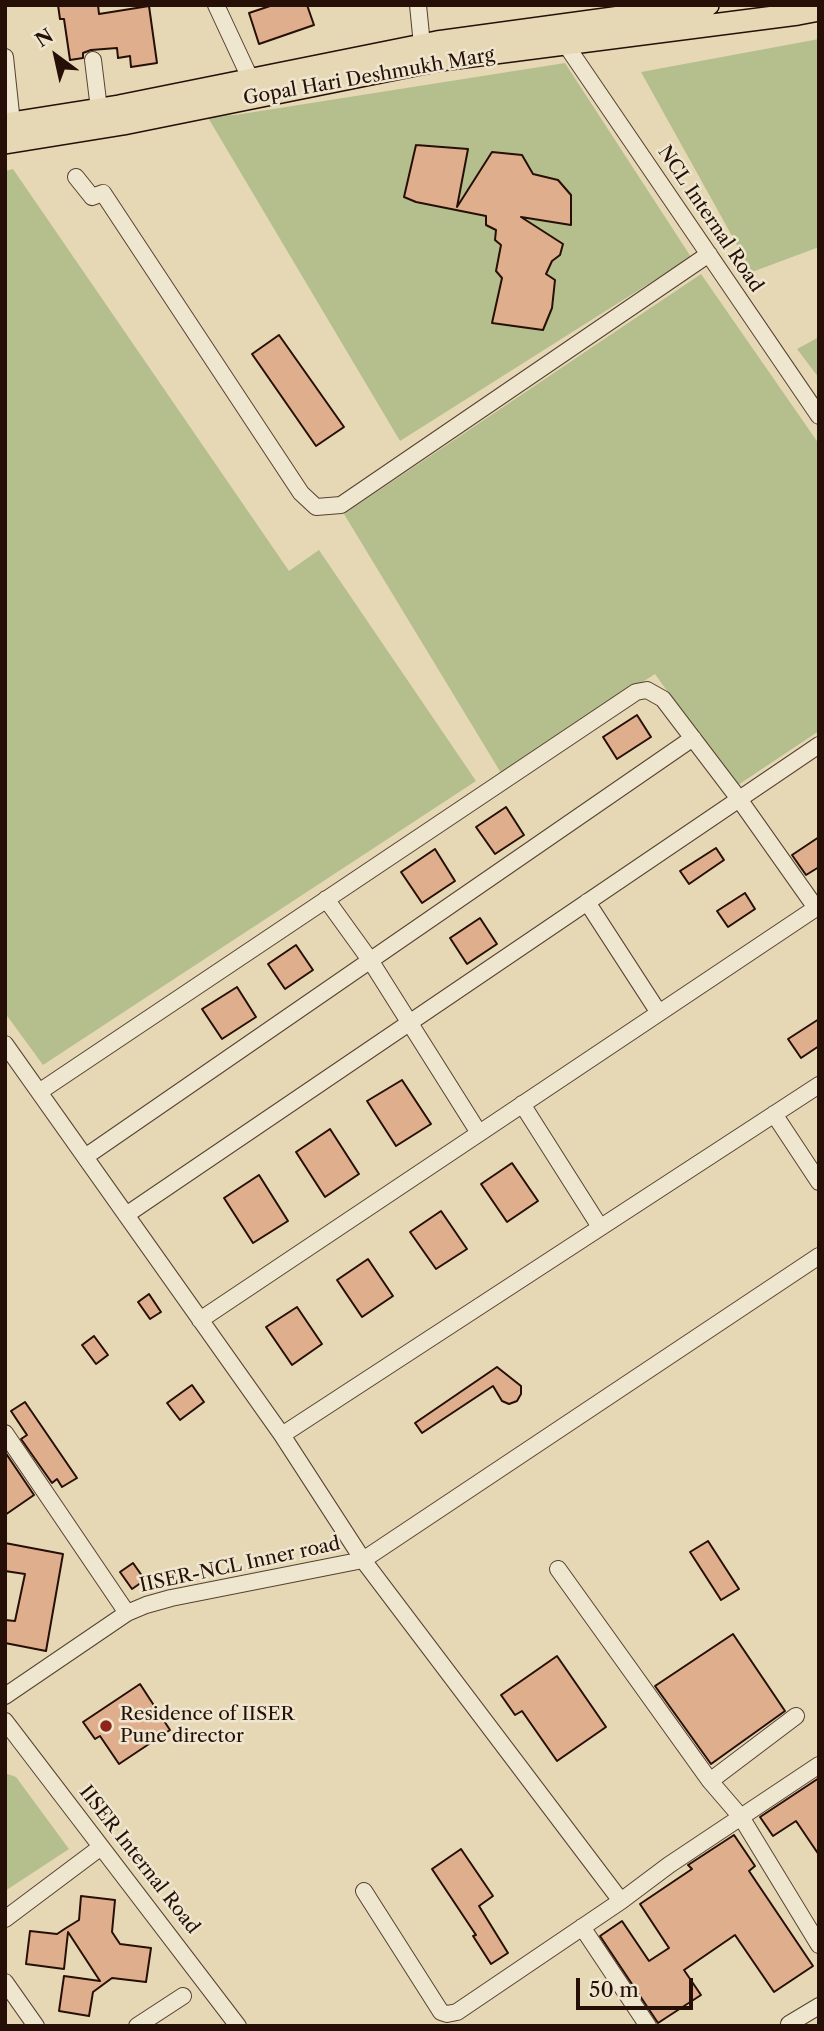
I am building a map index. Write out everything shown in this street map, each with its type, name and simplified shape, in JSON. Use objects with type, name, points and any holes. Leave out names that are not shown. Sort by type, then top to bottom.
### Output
[{"type":"main road","name":"Gopal Hari Deshmukh Marg","points":[[8,130],[99,109],[422,45],[708,5]]},
{"type":"main road","name":"Gopal Hari Deshmukh Marg","points":[[8,130],[123,124],[427,62],[819,10]]},
{"type":"street","points":[[216,5],[250,78]]},
{"type":"street","points":[[418,5],[422,45]]},
{"type":"street","name":"NCL Internal Road","points":[[566,45],[819,416]]},
{"type":"street","points":[[5,57],[8,130]]},
{"type":"street","points":[[93,60],[99,109]]},
{"type":"street","points":[[76,177],[92,197],[103,193],[301,493],[316,507],[341,505],[709,254]]},
{"type":"street","points":[[39,1092],[636,692],[648,690],[663,699],[817,907],[200,1320]]},
{"type":"street","points":[[85,1157],[693,738]]},
{"type":"street","points":[[126,1215],[819,745]]},
{"type":"street","points":[[326,899],[370,960],[480,1133]]},
{"type":"street","points":[[587,902],[659,1013]]},
{"type":"street","points":[[7,1050],[282,1435],[363,1560],[621,1901]]},
{"type":"street","points":[[282,1435],[819,1086]]},
{"type":"street","points":[[522,1104],[600,1227]]},
{"type":"street","points":[[774,1114],[819,1182]]},
{"type":"street","points":[[363,1560],[819,1256]]},
{"type":"street","points":[[5,1433],[127,1613],[5,1696]]},
{"type":"street","name":"IISER-NCL Inner road","points":[[127,1613],[171,1598],[363,1560]]},
{"type":"street","points":[[558,1569],[710,1781],[741,1817],[819,1945]]},
{"type":"street","points":[[710,1781],[796,1716]]},
{"type":"street","name":"IISER Internal Road","points":[[5,1721],[238,2026]]},
{"type":"street","points":[[364,1891],[441,2012],[457,2012],[819,1765]]},
{"type":"street","points":[[5,1919],[101,1847]]},
{"type":"street","points":[[582,1927],[648,2026]]},
{"type":"street","points":[[5,1982],[36,2026]]},
{"type":"street","points":[[137,2026],[183,1996]]},
{"type":"street","points":[[788,2025],[819,2006]]},
{"type":"green space","points":[[819,39],[819,247],[752,272],[641,72]]},
{"type":"green space","points":[[565,63],[691,257],[400,441],[207,116],[235,115]]},
{"type":"green space","points":[[13,169],[289,571],[319,550],[476,781],[43,1065],[5,1013],[5,171]]},
{"type":"green space","points":[[701,274],[819,444],[819,731],[735,787],[655,674],[501,773],[344,514]]},
{"type":"green space","points":[[819,337],[819,378],[797,349]]},
{"type":"green space","points":[[5,1773],[16,1777],[69,1849],[5,1891]]},
{"type":"building","points":[[58,5],[98,5],[99,14],[149,6],[157,63],[131,67],[130,56],[118,58],[117,48],[91,50],[83,53],[83,58],[70,60],[64,19],[60,19]]},
{"type":"building","points":[[273,5],[307,5],[314,25],[259,44],[249,13]]},
{"type":"building","points":[[416,145],[468,149],[457,207],[492,152],[522,155],[533,174],[558,180],[571,195],[571,225],[521,217],[563,244],[560,255],[552,261],[546,274],[555,280],[552,308],[543,330],[492,323],[502,278],[496,271],[501,245],[495,240],[496,230],[486,225],[486,216],[416,202],[404,197]]},
{"type":"building","points":[[279,335],[344,427],[316,446],[252,354]]},
{"type":"building","points":[[637,715],[651,737],[617,759],[603,737]]},
{"type":"building","points":[[506,807],[524,835],[495,854],[476,827]]},
{"type":"building","points":[[819,837],[819,867],[806,875],[792,855]]},
{"type":"building","points":[[716,848],[724,860],[689,884],[680,871]]},
{"type":"building","points":[[435,849],[455,881],[422,903],[401,872]]},
{"type":"building","points":[[745,893],[755,909],[728,927],[717,911]]},
{"type":"building","points":[[480,918],[497,944],[467,964],[450,938]]},
{"type":"building","points":[[296,945],[313,970],[285,989],[268,964]]},
{"type":"building","points":[[237,987],[256,1017],[222,1039],[202,1009]]},
{"type":"building","points":[[819,1019],[819,1046],[801,1058],[788,1039]]},
{"type":"building","points":[[402,1080],[431,1124],[396,1146],[367,1101]]},
{"type":"building","points":[[330,1129],[359,1174],[325,1197],[296,1152]]},
{"type":"building","points":[[512,1163],[538,1201],[507,1222],[481,1184]]},
{"type":"building","points":[[259,1175],[288,1221],[253,1243],[224,1198]]},
{"type":"building","points":[[441,1211],[467,1249],[436,1269],[410,1232]]},
{"type":"building","points":[[368,1259],[393,1296],[362,1317],[337,1280]]},
{"type":"building","points":[[149,1294],[161,1312],[150,1319],[138,1302]]},
{"type":"building","points":[[297,1307],[322,1344],[292,1365],[266,1327]]},
{"type":"building","points":[[94,1336],[108,1355],[96,1364],[82,1345]]},
{"type":"building","points":[[497,1367],[521,1386],[517,1401],[509,1404],[502,1401],[493,1386],[422,1433],[415,1423]]},
{"type":"building","points":[[192,1385],[204,1402],[180,1420],[167,1403]]},
{"type":"building","points":[[25,1402],[77,1478],[62,1487],[57,1479],[52,1483],[21,1439],[27,1435],[11,1411]]},
{"type":"building","points":[[5,1452],[34,1495],[5,1515]]},
{"type":"building","points":[[708,1541],[739,1589],[721,1600],[690,1552]]},
{"type":"building","points":[[5,1543],[63,1554],[46,1651],[5,1643],[5,1620],[15,1621],[25,1574],[5,1571]]},
{"type":"building","points":[[133,1563],[145,1580],[132,1589],[120,1572]]},
{"type":"building","points":[[733,1634],[785,1711],[711,1764],[655,1686]]},
{"type":"building","points":[[557,1656],[606,1727],[557,1761],[522,1711],[515,1715],[501,1695]]},
{"type":"building","name":"Residence of IISER Pune director","points":[[140,1684],[170,1730],[119,1764],[100,1736],[95,1739],[83,1722]]},
{"type":"building","points":[[819,1778],[819,1855],[796,1821],[773,1836],[760,1817]]},
{"type":"building","points":[[734,1835],[755,1866],[749,1871],[813,1966],[774,1992],[735,1935],[684,1970],[701,1995],[658,2023],[600,1936],[622,1921],[649,1961],[669,1948],[640,1904],[692,1869],[688,1865]]},
{"type":"building","points":[[461,1849],[493,1896],[479,1906],[508,1953],[491,1964],[473,1936],[476,1935],[432,1869]]},
{"type":"building","points":[[81,1896],[115,1900],[112,1932],[120,1944],[151,1948],[146,1982],[112,1978],[93,1992],[89,2016],[59,2011],[64,1976],[100,1981],[68,1932],[64,1969],[26,1964],[30,1931],[57,1934],[79,1920]]},
{"type":"place","name":"Residence of IISER Pune director","points":[[106,1726]]}]
